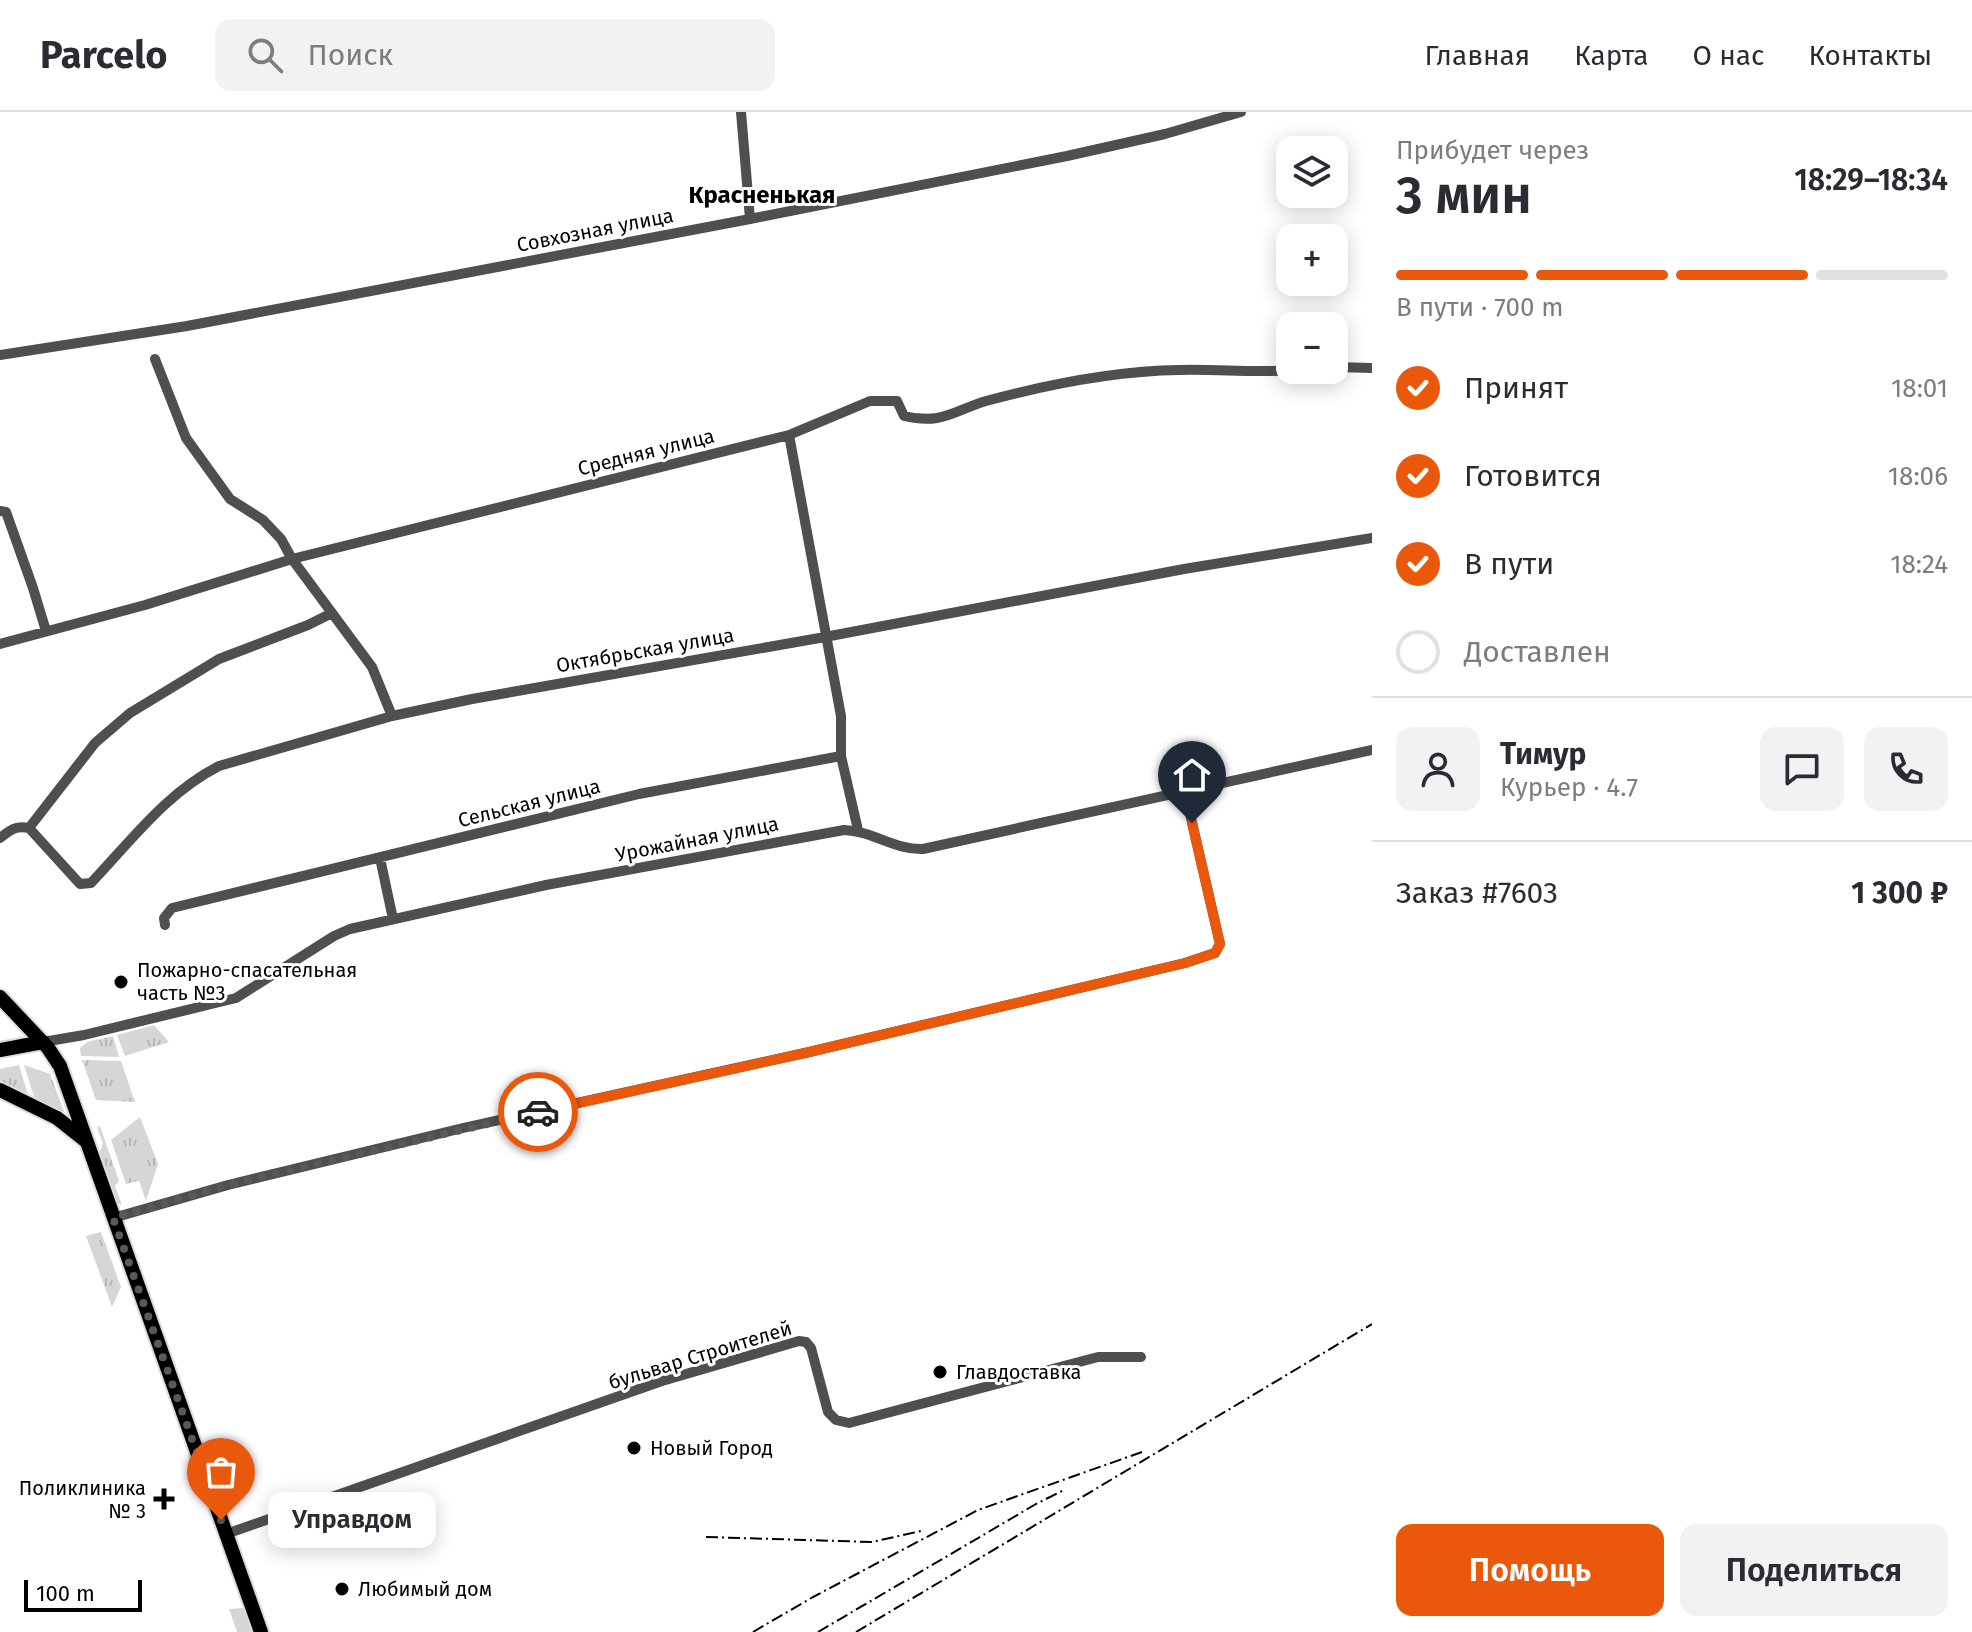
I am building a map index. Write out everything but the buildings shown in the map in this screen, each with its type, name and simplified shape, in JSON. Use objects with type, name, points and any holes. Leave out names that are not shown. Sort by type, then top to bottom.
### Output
[{"type":"main road","points":[[0,997],[43,1042],[60,1066],[261,1632]]},
{"type":"main road","points":[[0,1050],[43,1042]]},
{"type":"main road","points":[[0,1090],[57,1118],[86,1141]]},
{"type":"street","points":[[741,112],[750,219]]},
{"type":"street","name":"Совхозная улица","points":[[0,355],[187,326],[750,219],[1081,153],[1165,134],[1241,112]]},
{"type":"street","points":[[155,359],[186,438],[230,499],[263,520],[281,539],[292,559],[372,667],[392,716]]},
{"type":"street","points":[[1348,367],[1372,368]]},
{"type":"street","name":"Средняя улица","points":[[0,644],[145,605],[292,559],[789,435],[870,401],[897,401],[904,416],[922,420],[955,415],[983,402],[1087,377],[1178,370],[1276,371]]},
{"type":"street","points":[[789,435],[841,716],[841,756],[858,830]]},
{"type":"street","points":[[0,511],[6,512],[46,631]]},
{"type":"street","name":"Октябрьская улица","points":[[29,828],[80,884],[91,883],[153,816],[198,777],[219,766],[392,716],[597,675],[1372,538]]},
{"type":"street","points":[[0,838],[13,828],[29,828],[95,743],[130,713],[219,659],[332,613]]},
{"type":"street","name":"Урожайная улица","points":[[43,1042],[226,1001],[350,929],[561,882],[829,832],[858,830],[900,847],[923,849],[1372,750]]},
{"type":"street","name":"Сельская улица","points":[[165,925],[164,918],[172,908],[639,794],[841,756]]},
{"type":"street","points":[[113,1218],[228,1185],[463,1128],[805,1053],[1185,963],[1215,953],[1220,944],[1185,792]]},
{"type":"street","points":[[380,858],[393,919]]},
{"type":"street","name":"бульвар Строителей","points":[[226,1534],[662,1381],[799,1341],[806,1342],[811,1348],[828,1412],[836,1420],[849,1423],[1098,1357],[1141,1357]]},
{"type":"green space","points":[[154,1025],[169,1042],[125,1056],[117,1035]]},
{"type":"green space","points":[[113,1036],[119,1057],[81,1056],[80,1048],[87,1042]]},
{"type":"green space","points":[[82,1060],[121,1061],[135,1102],[96,1100]]},
{"type":"green space","points":[[19,1065],[29,1098],[0,1085],[0,1069]]},
{"type":"green space","points":[[24,1065],[50,1074],[66,1117],[36,1103]]},
{"type":"green space","points":[[140,1117],[158,1164],[146,1201],[139,1181],[126,1184],[111,1140]]},
{"type":"green space","points":[[100,1126],[119,1181],[115,1186],[122,1205],[116,1203],[99,1155],[103,1144],[97,1127]]},
{"type":"green space","points":[[101,1232],[121,1287],[112,1307],[86,1236]]},
{"type":"green space","points":[[244,1608],[252,1632],[237,1632],[229,1609]]},
{"type":"railway","points":[[856,1632],[1372,1324]]},
{"type":"railway","points":[[753,1632],[978,1510],[1142,1452]]},
{"type":"railway","points":[[818,1632],[1064,1490]]},
{"type":"railway","points":[[706,1537],[872,1542],[921,1531]]},
{"type":"way so far","points":[[221,1520],[113,1218],[228,1185],[538,1112]]},
{"type":"place","name":"Пожарно-спасательная часть №3","points":[[121,982]]},
{"type":"place","name":"Главдоставка","points":[[940,1372]]},
{"type":"place","name":"Новый Город","points":[[634,1448]]},
{"type":"place","name":"Поликлиника № 3","points":[[164,1499]]},
{"type":"place","name":"Управдом","points":[[221,1520]]},
{"type":"place","name":"Любимый дом","points":[[342,1589]]},
{"type":"district","name":"Красненькая","points":[[762,195]]},
{"type":"route","points":[[538,1112],[805,1053],[1185,963],[1215,953],[1220,944],[1192,823]]}]
